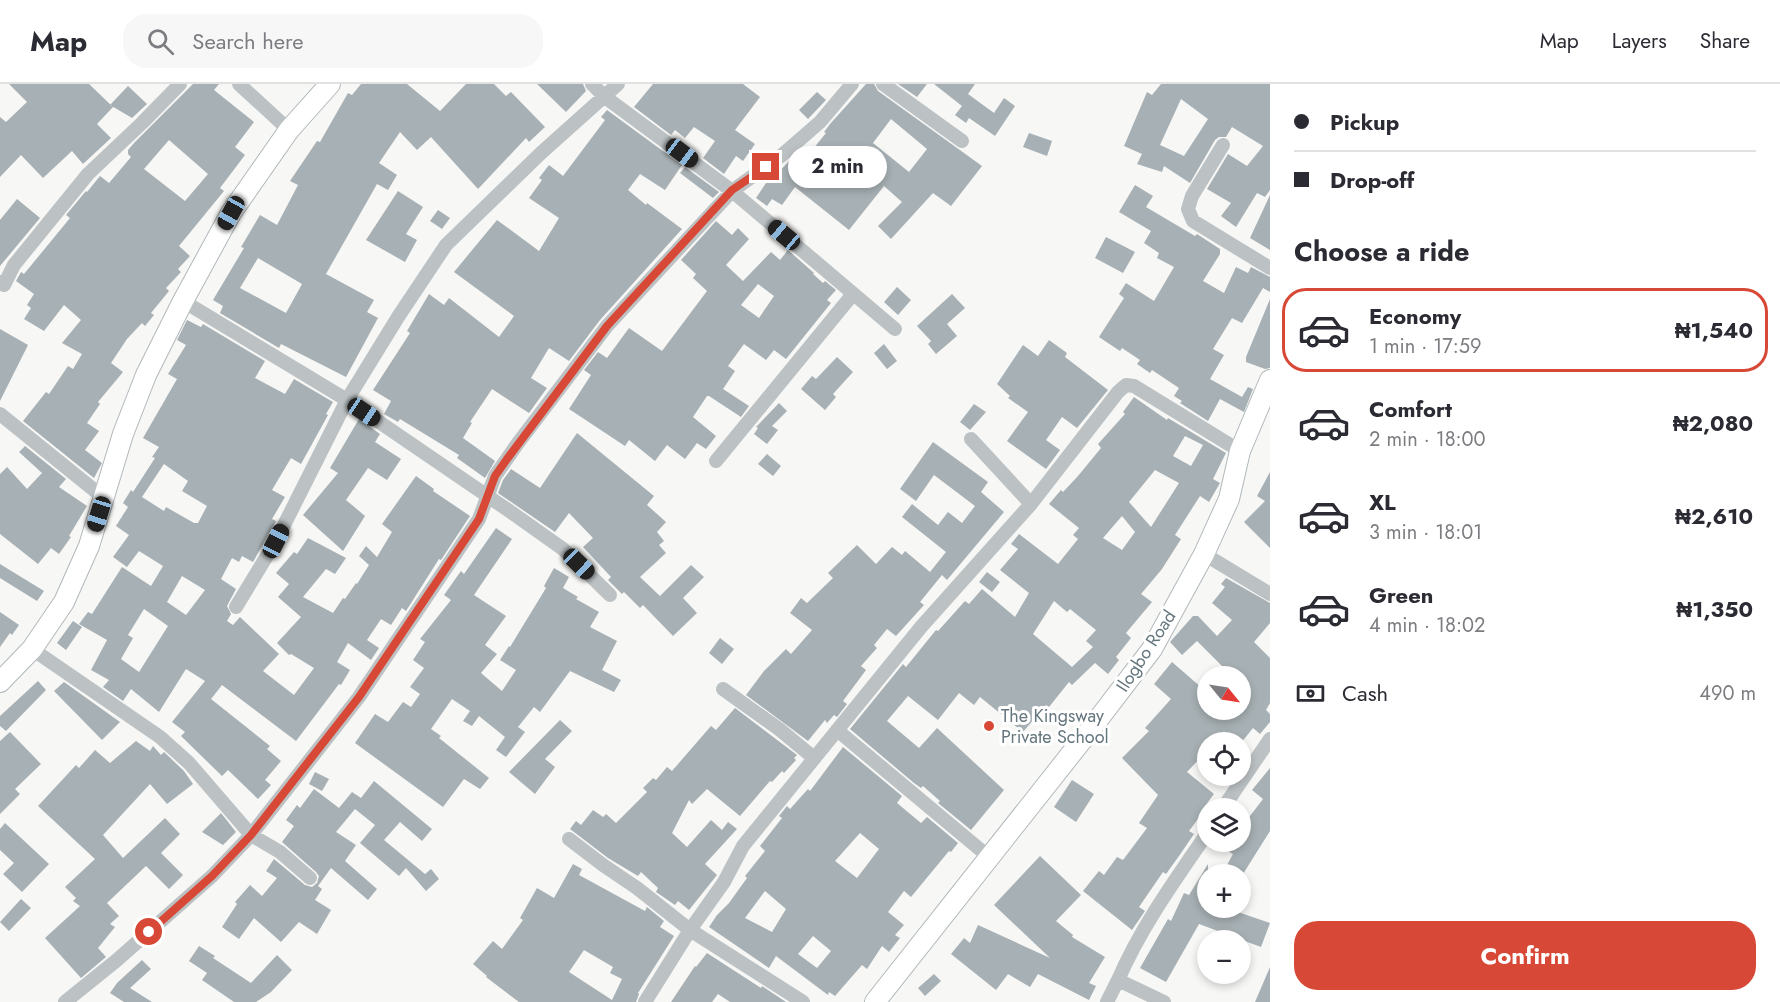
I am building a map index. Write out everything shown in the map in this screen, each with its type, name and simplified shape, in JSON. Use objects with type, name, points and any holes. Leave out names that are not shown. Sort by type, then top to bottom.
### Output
[{"type":"main road","points":[[0,682],[32,649],[64,602],[89,546],[123,434],[146,375],[231,213],[289,130],[330,84]]},
{"type":"main road","name":"Ilogbo Road","points":[[875,1002],[1152,649],[1204,554],[1229,499],[1240,451],[1270,380]]},
{"type":"street","points":[[1,287],[14,265],[88,174],[180,84]]},
{"type":"street","points":[[239,84],[289,130]]},
{"type":"street","points":[[592,84],[605,97],[732,190],[895,330]]},
{"type":"street","points":[[236,607],[276,541],[347,400],[446,245],[540,153],[618,84]]},
{"type":"street","points":[[64,1002],[117,960],[203,884],[251,835],[366,687],[479,519],[495,476],[607,326],[732,190],[783,155],[820,122],[852,84]]},
{"type":"street","points":[[883,84],[962,141]]},
{"type":"street","points":[[1223,145],[1192,196],[1188,209],[1193,221],[1270,268]]},
{"type":"street","points":[[716,461],[853,294]]},
{"type":"street","points":[[183,301],[347,400],[508,510],[563,549],[610,595]]},
{"type":"street","points":[[645,1002],[690,930],[724,882],[743,846],[921,627],[1031,504],[1118,392],[1126,385],[1134,386],[1240,451]]},
{"type":"street","points":[[0,414],[104,498]]},
{"type":"street","points":[[970,439],[1031,504]]},
{"type":"street","points":[[1204,554],[1270,594]]},
{"type":"street","points":[[32,649],[160,737],[189,763],[251,835],[280,852],[310,878]]},
{"type":"street","points":[[723,689],[779,729],[814,758]]},
{"type":"street","points":[[837,730],[989,857]]},
{"type":"street","points":[[1230,798],[1270,739]]},
{"type":"street","points":[[569,839],[690,930],[803,1002]]},
{"type":"street","points":[[1107,1002],[1148,921],[1197,848]]},
{"type":"street","points":[[1118,980],[1164,1002]]},
{"type":"building","points":[[9,84],[89,84],[113,107],[97,124],[111,138],[83,164],[72,151],[43,178],[21,155],[0,177],[0,117],[6,122],[27,102]]},
{"type":"building","points":[[193,84],[219,84],[214,90],[254,122],[235,147],[245,155],[220,188],[224,191],[179,246],[190,256],[178,269],[181,272],[166,288],[169,291],[151,313],[154,315],[145,326],[142,323],[127,339],[111,363],[123,372],[98,402],[100,404],[87,423],[99,431],[85,450],[102,463],[94,478],[23,421],[46,392],[49,394],[68,366],[73,369],[82,354],[62,343],[81,320],[64,305],[44,331],[24,319],[31,308],[27,305],[34,294],[16,281],[21,272],[24,274],[70,218],[66,215],[100,176],[109,183],[131,157],[128,150]],"holes":[[[169,140],[208,174],[185,201],[144,169]]]},
{"type":"building","points":[[361,84],[407,84],[440,111],[466,84],[494,84],[506,96],[511,92],[545,127],[529,142],[526,138],[478,189],[431,137],[417,150],[400,132],[379,163],[397,175],[388,190],[377,184],[326,274],[374,300],[367,312],[378,318],[346,377],[281,344],[279,348],[220,313],[223,306],[213,300],[244,248],[241,247],[260,215],[277,225],[298,185],[290,181],[317,141],[320,142],[348,93],[352,95]],"holes":[[[258,258],[302,284],[286,313],[240,288]]]},
{"type":"building","points":[[537,84],[583,84],[586,91],[566,112]]},
{"type":"building","points":[[653,84],[743,84],[760,97],[735,130],[755,144],[743,161],[736,156],[724,174],[703,158],[715,141],[694,127],[685,138],[675,130],[671,135],[634,107]]},
{"type":"building","points":[[866,84],[874,84],[878,91],[982,166],[951,206],[933,193],[891,239],[878,226],[902,202],[884,186],[849,230],[795,187],[782,205],[772,199],[767,206],[756,198],[768,180],[770,181],[792,158],[800,165],[826,133],[824,132]],"holes":[[[891,119],[927,149],[909,172],[873,143]]]},
{"type":"building","points":[[898,84],[927,84],[917,97]]},
{"type":"building","points":[[934,84],[975,84],[968,94],[994,113],[1004,98],[1015,106],[995,136],[969,118],[966,123],[955,115],[962,106]]},
{"type":"building","points":[[1161,84],[1270,84],[1270,190],[1265,197],[1257,193],[1236,227],[1221,216],[1231,203],[1207,189],[1228,154],[1247,166],[1263,146],[1232,127],[1226,137],[1219,137],[1215,140],[1190,183],[1164,166],[1162,172],[1137,164],[1142,154],[1124,146],[1147,92],[1152,95]],"holes":[[[1181,99],[1208,119],[1184,156],[1160,145]]]},
{"type":"building","points":[[128,86],[147,104],[132,118],[110,105]]},
{"type":"building","points":[[817,92],[826,100],[808,119],[799,110]]},
{"type":"building","points":[[607,110],[682,165],[665,190],[640,174],[628,190],[682,229],[600,320],[569,361],[549,348],[531,378],[547,388],[529,413],[492,389],[470,422],[472,423],[463,438],[495,461],[485,478],[457,458],[459,455],[400,419],[398,422],[384,414],[391,401],[373,390],[410,333],[407,331],[429,294],[444,305],[449,298],[499,337],[514,316],[454,272],[497,220],[539,251],[559,218],[529,198],[542,180],[539,178],[549,165],[563,176],[605,120],[601,117]]},
{"type":"building","points":[[1029,133],[1052,141],[1047,156],[1023,147]]},
{"type":"building","points":[[685,167],[719,192],[713,198],[680,173]]},
{"type":"building","points":[[1135,185],[1153,196],[1146,207],[1220,249],[1220,254],[1203,281],[1224,293],[1236,267],[1248,273],[1251,267],[1270,277],[1270,292],[1263,288],[1242,323],[1232,318],[1213,349],[1224,355],[1210,379],[1242,397],[1248,387],[1253,389],[1244,412],[1220,399],[1208,421],[1180,403],[1182,401],[1174,396],[1179,388],[1152,370],[1150,373],[1137,364],[1140,360],[1122,348],[1120,351],[1099,337],[1124,298],[1119,294],[1126,283],[1154,301],[1174,267],[1157,258],[1159,253],[1144,243],[1151,231],[1119,212]]},
{"type":"building","points":[[398,191],[423,207],[406,234],[417,240],[405,262],[366,240]]},
{"type":"building","points":[[1270,195],[1270,250],[1250,238]]},
{"type":"building","points":[[17,199],[40,218],[0,266],[0,220]]},
{"type":"building","points":[[438,210],[450,218],[442,229],[430,221]]},
{"type":"building","points":[[716,221],[732,235],[738,228],[749,239],[726,265],[743,281],[771,252],[780,260],[788,250],[823,283],[825,281],[836,290],[827,300],[831,303],[786,359],[774,350],[766,360],[744,344],[728,366],[735,371],[723,389],[749,406],[741,417],[707,396],[693,417],[716,436],[706,449],[697,443],[685,459],[667,445],[655,461],[629,440],[625,446],[569,409],[591,375],[584,370],[598,352],[607,358],[629,328],[662,351],[707,291],[693,278],[696,274],[681,260]],"holes":[[[758,284],[774,296],[759,318],[741,305]]]},
{"type":"building","points":[[1106,237],[1135,252],[1123,273],[1095,258]]},
{"type":"building","points":[[897,287],[911,300],[898,315],[884,302]]},
{"type":"building","points":[[952,294],[965,308],[947,324],[957,336],[936,354],[928,344],[931,341],[917,326]]},
{"type":"building","points":[[1270,299],[1270,368],[1265,369],[1246,362],[1246,357]]},
{"type":"building","points":[[187,320],[201,327],[203,324],[265,361],[255,378],[285,394],[294,379],[333,402],[301,464],[291,458],[272,490],[285,497],[272,519],[276,521],[253,562],[242,556],[239,562],[232,558],[221,579],[236,589],[227,606],[231,614],[227,621],[233,625],[240,617],[279,654],[263,671],[294,695],[314,668],[291,654],[289,655],[277,643],[301,617],[278,597],[289,584],[276,573],[294,552],[297,554],[308,538],[346,558],[335,574],[326,569],[303,597],[333,613],[369,565],[359,556],[366,546],[377,557],[392,532],[382,524],[416,476],[434,489],[433,491],[470,516],[406,611],[402,608],[391,625],[381,619],[367,640],[379,648],[371,660],[348,643],[337,662],[350,670],[341,685],[339,684],[296,741],[222,685],[211,699],[270,746],[267,749],[281,761],[265,780],[271,785],[258,799],[228,770],[222,776],[181,736],[185,732],[172,722],[205,681],[186,669],[159,712],[131,689],[123,701],[103,687],[109,680],[91,670],[107,640],[79,624],[88,612],[92,614],[122,567],[151,586],[163,566],[139,551],[127,567],[113,557],[129,535],[116,526],[128,507],[123,503],[155,458],[152,457],[159,447],[143,438],[177,379],[168,374],[186,345],[177,340]],"holes":[[[164,464],[188,481],[182,491],[207,506],[198,523],[166,507],[164,511],[142,497]],[[182,576],[205,590],[186,615],[167,602]],[[144,609],[168,626],[139,672],[121,659],[133,638],[128,635]]]},
{"type":"building","points":[[0,329],[28,345],[0,401]]},
{"type":"building","points":[[1049,340],[1067,353],[1065,357],[1108,390],[1077,428],[1062,417],[1046,440],[1060,450],[1046,469],[1007,441],[1028,412],[1008,398],[1010,396],[997,384],[1023,345],[1038,356]]},
{"type":"building","points":[[884,344],[897,361],[887,369],[874,353]]},
{"type":"building","points":[[837,357],[853,372],[833,394],[836,397],[825,410],[801,389],[812,376],[816,379]]},
{"type":"building","points":[[1134,397],[1167,420],[1168,418],[1226,453],[1213,479],[1220,483],[1209,502],[1200,496],[1175,535],[1181,539],[1162,569],[1141,594],[1152,602],[1126,633],[1131,638],[1116,657],[1119,660],[1108,674],[1095,663],[1072,685],[1069,682],[1049,707],[1046,705],[1023,732],[980,697],[974,705],[959,693],[938,720],[908,696],[887,721],[919,748],[937,728],[1004,790],[971,830],[938,803],[940,801],[923,786],[921,788],[914,783],[850,729],[903,664],[906,667],[936,630],[938,631],[965,601],[969,604],[982,589],[1015,617],[1029,593],[1000,570],[1018,549],[1011,544],[1019,534],[1058,564],[1078,539],[1073,535],[1079,528],[1049,504],[1078,476],[1101,448],[1098,444],[1125,414],[1123,412]],"holes":[[[1185,436],[1203,445],[1191,466],[1173,456]],[[1155,470],[1179,483],[1151,527],[1129,502]],[[1122,516],[1135,532],[1122,550],[1103,538]],[[1054,601],[1067,612],[1070,609],[1096,630],[1086,641],[1093,647],[1072,667],[1033,634]]]},
{"type":"building","points":[[779,403],[787,411],[772,426],[778,430],[767,444],[754,434],[758,428],[756,427]]},
{"type":"building","points":[[974,404],[986,412],[970,430],[960,422]]},
{"type":"building","points":[[359,419],[380,434],[375,442],[401,459],[387,480],[368,468],[346,500],[365,516],[343,551],[303,515],[338,473],[330,468]]},
{"type":"building","points":[[577,433],[654,496],[647,505],[666,522],[657,532],[664,541],[659,545],[666,553],[640,577],[660,596],[691,565],[704,577],[683,598],[697,613],[673,636],[643,605],[640,608],[608,580],[611,577],[583,547],[593,538],[569,513],[555,532],[498,493],[511,469],[540,488]]},
{"type":"building","points":[[933,442],[988,482],[981,492],[1004,512],[947,580],[942,575],[920,602],[924,605],[896,636],[887,629],[874,645],[877,648],[861,666],[866,670],[843,701],[847,704],[837,717],[834,715],[827,723],[825,720],[808,741],[746,695],[764,671],[786,649],[791,654],[812,630],[790,613],[801,598],[807,603],[833,578],[828,573],[857,545],[876,564],[892,547],[902,555],[905,551],[930,572],[946,552],[902,517],[912,504],[938,525],[948,512],[962,523],[975,506],[934,475],[916,501],[900,489]]},
{"type":"building","points":[[25,446],[66,479],[59,487],[87,506],[59,554],[51,548],[38,564],[0,534],[0,474],[7,467],[27,489],[42,473],[19,452]]},
{"type":"building","points":[[767,454],[781,466],[773,476],[758,464]]},
{"type":"building","points":[[1270,472],[1270,548],[1244,522],[1265,501],[1257,496]]},
{"type":"building","points":[[496,528],[512,539],[474,595],[506,616],[485,645],[497,654],[481,673],[502,691],[516,670],[500,660],[546,588],[544,586],[554,568],[569,577],[563,588],[578,597],[576,599],[599,612],[590,627],[617,641],[602,670],[621,680],[614,692],[570,671],[540,712],[534,707],[518,727],[525,732],[506,757],[496,750],[505,737],[479,716],[472,726],[463,721],[470,711],[452,699],[431,729],[489,778],[480,789],[464,779],[443,807],[355,743],[375,714],[388,722],[403,702],[411,707],[420,694],[410,687],[424,668],[413,660],[425,642],[420,639],[451,600],[444,595],[461,571],[464,574]]},
{"type":"building","points":[[0,564],[44,591],[37,601],[0,578]]},
{"type":"building","points":[[987,572],[1000,582],[992,592],[979,582]]},
{"type":"building","points":[[1226,578],[1270,603],[1270,623],[1254,642],[1270,658],[1270,703],[1266,710],[1270,714],[1270,722],[1260,734],[1253,728],[1250,732],[1197,732],[1197,762],[1187,772],[1197,780],[1197,786],[1204,786],[1214,794],[1211,798],[1197,798],[1197,820],[1189,831],[1194,834],[1166,874],[1163,872],[1139,907],[1145,911],[1132,930],[1083,891],[1099,871],[1104,875],[1117,857],[1123,860],[1147,828],[1139,823],[1158,795],[1122,758],[1149,731],[1145,728],[1171,699],[1154,684],[1172,662],[1197,684],[1197,720],[1251,720],[1251,666],[1222,666],[1197,641],[1182,655],[1170,642],[1193,616],[1198,616],[1217,636],[1232,620],[1212,603],[1225,587],[1221,584]]},
{"type":"building","points":[[0,612],[19,625],[0,647]]},
{"type":"building","points":[[73,621],[82,627],[66,650],[57,643]]},
{"type":"building","points":[[720,638],[734,649],[722,664],[709,653]]},
{"type":"building","points":[[38,681],[46,690],[6,731],[0,726],[0,716]]},
{"type":"building","points":[[64,682],[120,722],[102,740],[54,691]]},
{"type":"building","points":[[735,708],[797,755],[794,758],[796,760],[784,773],[782,771],[772,782],[770,781],[740,816],[707,789],[692,804],[689,800],[672,833],[687,847],[711,820],[722,830],[728,822],[737,829],[705,864],[717,875],[689,910],[678,901],[675,905],[656,892],[658,888],[641,872],[638,876],[608,858],[570,829],[576,821],[581,825],[593,810],[603,817],[606,814],[616,823],[647,792],[643,788],[653,778],[656,780],[667,767],[672,771],[711,726],[716,730]]},
{"type":"building","points":[[560,720],[572,731],[545,759],[555,767],[535,794],[509,772]]},
{"type":"building","points":[[10,732],[41,764],[15,789],[20,794],[0,814],[0,741]]},
{"type":"building","points":[[136,741],[150,751],[153,746],[161,755],[164,752],[184,771],[193,784],[167,804],[150,784],[103,835],[123,858],[165,818],[180,834],[161,853],[183,875],[169,889],[146,866],[107,903],[119,916],[110,924],[115,927],[98,948],[106,957],[81,978],[45,938],[80,906],[73,901],[76,898],[65,887],[95,859],[38,806],[76,765],[79,768],[95,750],[110,763]]},
{"type":"building","points":[[843,747],[902,796],[897,803],[921,823],[927,817],[958,843],[911,897],[904,891],[888,912],[904,925],[895,935],[900,938],[889,952],[882,946],[867,969],[862,965],[835,996],[829,992],[828,995],[776,956],[769,968],[709,927],[729,903],[747,878],[745,876],[765,851],[760,846],[782,818],[779,816],[787,806],[790,809],[808,789],[810,791]],"holes":[[[860,833],[879,849],[857,878],[835,861]],[[765,891],[786,909],[772,932],[745,918]],[[813,936],[831,951],[817,968],[798,954]]]},
{"type":"building","points":[[1270,768],[1270,831],[1249,864],[1228,864],[1233,854],[1230,852],[1251,852],[1251,815],[1263,799],[1252,790]]},
{"type":"building","points":[[315,772],[329,779],[322,791],[309,784]]},
{"type":"building","points":[[1072,780],[1094,794],[1076,822],[1054,807]]},
{"type":"building","points":[[374,781],[432,829],[422,841],[400,822],[384,840],[425,874],[431,869],[439,879],[426,891],[406,868],[399,876],[360,843],[375,825],[355,809],[336,832],[356,845],[345,861],[377,889],[368,900],[331,868],[318,886],[322,889],[315,900],[331,910],[317,934],[299,922],[281,942],[254,918],[239,939],[222,927],[237,904],[235,902],[250,885],[262,896],[277,878],[266,871],[274,859],[305,885],[312,887],[317,883],[319,876],[316,872],[282,842],[294,826],[286,820],[297,805],[300,808],[314,789],[339,808],[352,792],[361,798]]},
{"type":"building","points":[[221,813],[236,832],[223,845],[202,832]]},
{"type":"building","points":[[5,823],[49,864],[22,892],[3,874],[14,863],[0,850],[0,829]]},
{"type":"building","points":[[1040,856],[1081,895],[1056,921],[1073,935],[1072,937],[1105,957],[1089,983],[1096,986],[1089,1000],[1038,974],[1030,987],[1008,974],[996,990],[951,954],[964,938],[970,943],[978,925],[1050,958],[994,905]]},
{"type":"building","points":[[573,864],[582,869],[579,875],[645,911],[647,907],[664,921],[660,927],[674,936],[638,993],[636,1002],[519,1002],[473,964],[493,941],[502,949],[523,920],[520,918],[537,888],[554,898]],"holes":[[[584,950],[613,967],[610,973],[622,979],[612,1000],[569,972]]]},
{"type":"building","points":[[1197,882],[1197,918],[1251,916],[1270,923],[1261,947],[1251,943],[1251,930],[1215,930],[1199,924],[1166,982],[1140,968],[1168,919],[1171,921],[1184,893],[1189,895]]},
{"type":"building","points":[[21,899],[31,908],[9,931],[0,922]]},
{"type":"building","points":[[199,946],[251,983],[277,955],[292,970],[271,992],[256,1002],[234,1002],[202,980],[207,973],[189,961]]},
{"type":"building","points":[[707,953],[786,1002],[730,1002],[718,994],[712,1002],[671,1002],[695,966]]},
{"type":"building","points":[[142,960],[151,969],[130,988],[152,1002],[124,1002],[110,993],[117,983]]},
{"type":"building","points":[[1270,967],[1270,1002],[1255,1002]]},
{"type":"building","points":[[934,974],[941,981],[925,996],[918,988]]},
{"type":"place","name":"The Kingsway Private School","points":[[989,726]]},
{"type":"route","points":[[149,932],[212,876],[251,835],[359,697],[479,519],[495,476],[607,326],[732,190],[766,167]]}]
